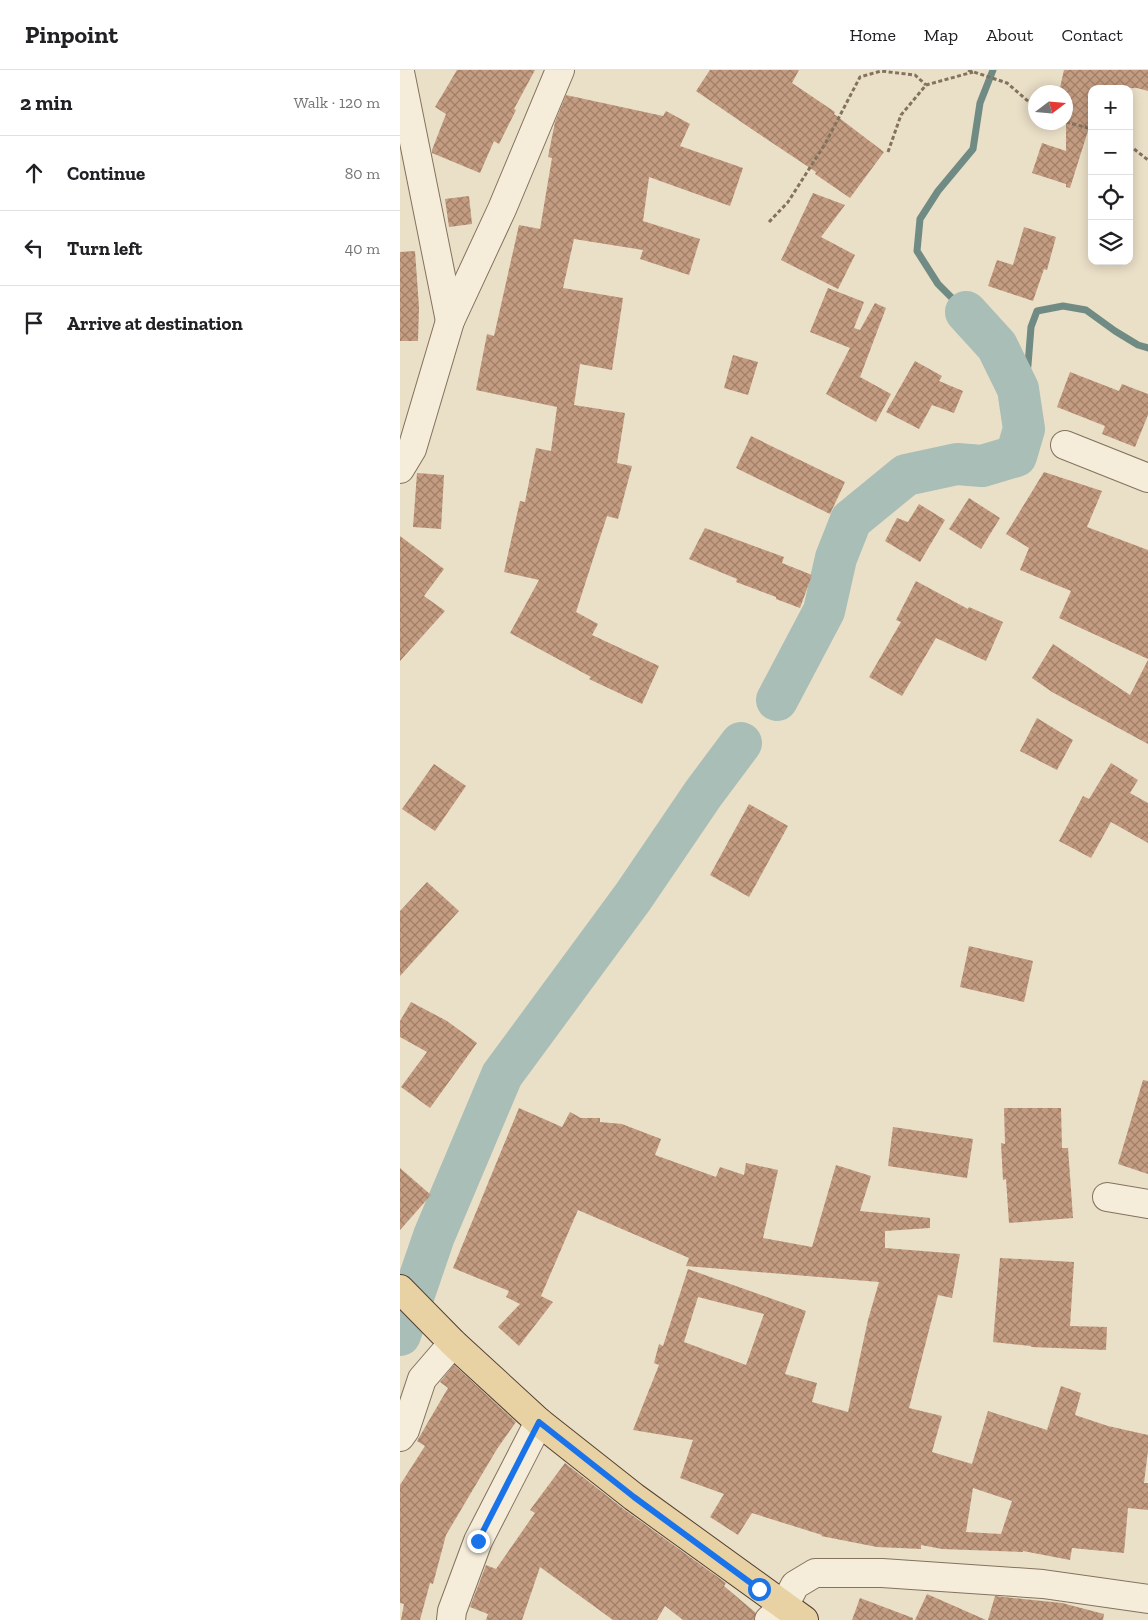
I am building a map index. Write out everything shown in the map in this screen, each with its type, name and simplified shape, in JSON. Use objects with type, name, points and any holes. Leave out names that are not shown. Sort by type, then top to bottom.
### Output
[{"type":"main road","points":[[400,1289],[453,1343],[539,1422],[786,1615]]},
{"type":"street","points":[[400,469],[412,449],[450,321],[502,209],[560,70]]},
{"type":"street","points":[[400,72],[450,321]]},
{"type":"street","points":[[1065,445],[1148,478]]},
{"type":"street","points":[[1108,1197],[1148,1204]]},
{"type":"street","points":[[400,1436],[405,1430],[422,1379],[453,1343]]},
{"type":"street","points":[[451,1620],[452,1611],[478,1541],[539,1422]]},
{"type":"street","points":[[786,1615],[795,1585],[814,1573],[882,1573],[1033,1584],[1148,1599]]},
{"type":"path","points":[[968,70],[1007,83],[1028,101]]},
{"type":"path","points":[[769,222],[788,202],[825,144],[860,77],[881,71],[916,75],[926,85]]},
{"type":"path","points":[[888,152],[901,115],[926,85],[973,72]]},
{"type":"path","points":[[1073,124],[1088,128]]},
{"type":"path","points":[[1133,148],[1148,160]]},
{"type":"building","points":[[457,70],[535,70],[514,109],[516,110],[499,144],[494,141],[480,173],[432,153],[446,114],[435,107]]},
{"type":"building","points":[[710,70],[799,70],[792,83],[835,112],[834,114],[884,152],[850,198],[815,174],[816,172],[696,91]]},
{"type":"building","points":[[1064,70],[1148,70],[1148,91],[1133,88],[1133,85],[1088,85],[1088,131],[1070,188],[1066,187],[1066,184],[1032,173],[1042,143],[1066,151],[1066,130],[1073,130],[1073,85],[1061,85]]},
{"type":"building","points":[[566,95],[663,116],[666,111],[690,124],[680,146],[743,168],[730,206],[649,177],[643,221],[700,239],[689,275],[640,259],[643,250],[574,239],[563,288],[623,298],[612,370],[580,364],[574,405],[625,413],[617,463],[632,466],[618,519],[607,516],[576,612],[598,624],[592,635],[659,666],[642,704],[589,679],[591,677],[510,633],[539,580],[504,572],[520,501],[525,502],[536,448],[551,451],[557,407],[476,390],[487,334],[494,336],[519,225],[540,229],[552,158],[548,157],[555,122]]},
{"type":"building","points":[[813,193],[845,205],[821,237],[855,255],[838,289],[781,260]]},
{"type":"building","points":[[469,196],[472,224],[449,227],[445,199]]},
{"type":"building","points":[[1024,227],[1056,237],[1047,270],[1044,269],[1033,301],[988,286],[997,260],[1013,265]]},
{"type":"building","points":[[415,251],[419,307],[418,341],[400,341],[400,252]]},
{"type":"building","points":[[828,288],[864,302],[854,328],[860,330],[875,303],[886,308],[860,377],[891,394],[876,422],[826,394],[850,348],[810,332]]},
{"type":"building","points":[[733,355],[758,362],[748,395],[724,388]]},
{"type":"building","points":[[915,361],[942,376],[939,381],[963,391],[954,413],[932,405],[919,429],[886,412]]},
{"type":"building","points":[[1070,372],[1119,391],[1122,384],[1148,394],[1148,415],[1135,447],[1102,434],[1105,426],[1057,407]]},
{"type":"building","points":[[751,436],[845,482],[830,514],[736,468]]},
{"type":"building","points":[[1044,472],[1102,491],[1087,527],[1148,550],[1148,659],[1059,618],[1071,591],[1020,570],[1029,548],[1006,534]]},
{"type":"building","points":[[417,473],[444,475],[441,529],[413,527]]},
{"type":"building","points":[[969,498],[1000,518],[981,549],[949,529]]},
{"type":"building","points":[[919,504],[945,520],[920,562],[885,541],[897,518],[908,522]]},
{"type":"building","points":[[705,528],[784,557],[782,563],[812,575],[800,608],[736,582],[737,579],[689,559]]},
{"type":"building","points":[[400,536],[444,569],[424,596],[445,611],[400,661]]},
{"type":"building","points":[[916,581],[968,609],[969,607],[1003,622],[986,661],[936,638],[902,696],[869,677],[901,622],[896,620]]},
{"type":"building","points":[[1053,644],[1130,695],[1148,660],[1148,744],[1052,692],[1032,678]]},
{"type":"building","points":[[1037,718],[1073,740],[1057,770],[1020,751]]},
{"type":"building","points":[[1111,763],[1138,780],[1130,793],[1148,803],[1148,843],[1111,822],[1091,858],[1059,841],[1083,796],[1089,799]]},
{"type":"building","points":[[434,764],[466,786],[435,831],[402,809]]},
{"type":"building","points":[[749,804],[788,826],[749,897],[710,875]]},
{"type":"building","points":[[427,882],[459,911],[400,976],[400,911]]},
{"type":"building","points":[[969,946],[1033,961],[1024,1002],[960,987]]},
{"type":"building","points":[[411,1002],[447,1021],[477,1043],[430,1108],[401,1087],[427,1052],[400,1037],[400,1021]]},
{"type":"building","points":[[1143,1080],[1148,1081],[1148,1174],[1118,1164]]},
{"type":"building","points":[[519,1108],[562,1127],[570,1112],[581,1118],[600,1118],[600,1122],[622,1124],[661,1139],[655,1155],[716,1177],[720,1167],[744,1175],[746,1163],[778,1170],[763,1238],[812,1247],[836,1165],[871,1176],[860,1211],[930,1218],[930,1228],[885,1231],[885,1248],[960,1254],[952,1298],[938,1295],[909,1408],[942,1416],[932,1452],[972,1464],[988,1411],[1047,1430],[1061,1386],[1081,1393],[1075,1415],[1108,1426],[1148,1435],[1144,1483],[1148,1483],[1148,1510],[1128,1508],[1124,1553],[1072,1548],[1070,1560],[1023,1551],[942,1549],[921,1545],[921,1549],[877,1547],[821,1536],[752,1513],[738,1535],[710,1517],[724,1494],[680,1478],[693,1440],[633,1430],[659,1365],[654,1363],[659,1344],[663,1346],[688,1269],[806,1311],[785,1374],[817,1383],[812,1402],[848,1412],[868,1320],[879,1282],[686,1266],[689,1258],[578,1210],[541,1296],[553,1302],[519,1346],[498,1327],[520,1304],[506,1297],[509,1291],[453,1268]],"holes":[[[698,1297],[764,1314],[746,1365],[684,1342]],[[973,1488],[1012,1501],[1001,1534],[966,1532]]]},
{"type":"building","points":[[1004,1108],[1061,1108],[1062,1148],[1068,1148],[1073,1218],[1009,1223],[1006,1179],[1003,1180],[1001,1143],[1005,1144]]},
{"type":"building","points":[[893,1127],[973,1139],[967,1178],[888,1166]]},
{"type":"building","points":[[400,1168],[431,1195],[400,1230]]},
{"type":"building","points":[[1000,1258],[1074,1262],[1070,1326],[1107,1327],[1106,1350],[1031,1347],[993,1342]]},
{"type":"building","points":[[454,1365],[516,1422],[497,1449],[446,1535],[433,1584],[430,1583],[420,1620],[401,1620],[404,1604],[400,1603],[400,1485],[425,1446],[417,1441],[448,1388],[440,1382]]},
{"type":"building","points":[[565,1463],[625,1510],[726,1583],[724,1586],[756,1613],[754,1620],[683,1620],[665,1606],[657,1620],[613,1620],[540,1567],[522,1620],[486,1620],[488,1614],[470,1607],[486,1565],[496,1569],[535,1513],[530,1510]]},
{"type":"building","points":[[927,1594],[986,1620],[915,1620]]},
{"type":"building","points":[[995,1596],[1062,1603],[1104,1614],[1103,1620],[988,1620]]},
{"type":"building","points":[[860,1598],[913,1618],[913,1620],[852,1620]]},
{"type":"waterway","points":[[966,312],[938,284],[917,251],[920,219],[938,191],[973,149],[980,103],[993,70]]},
{"type":"waterway","points":[[1021,412],[1031,327],[1037,311],[1063,306],[1086,310],[1115,331],[1138,345],[1148,348]]},
{"type":"waterway","points":[[777,700],[824,611],[836,558],[851,520],[906,475],[957,464],[982,466],[1016,456],[1024,429],[1018,389],[997,346],[966,312]]},
{"type":"waterway","points":[[400,1335],[434,1236],[502,1075],[633,897],[703,794],[741,743]]},
{"type":"route","points":[[478,1541],[539,1422],[634,1497],[759,1589]]}]
